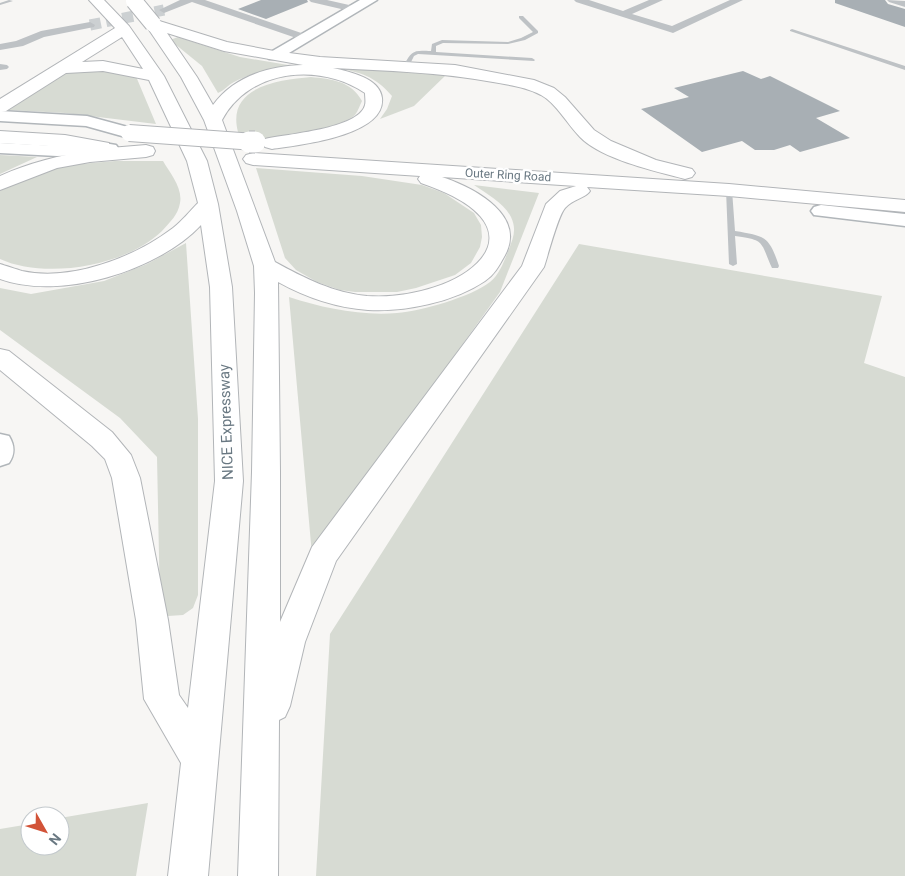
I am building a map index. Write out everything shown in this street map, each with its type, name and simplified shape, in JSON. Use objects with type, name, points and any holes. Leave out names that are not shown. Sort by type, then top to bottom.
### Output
[{"type":"highway","name":"NICE Expressway","points":[[96,0],[124,28],[156,76],[196,161],[208,204],[220,287],[229,481],[188,876]]},
{"type":"highway","points":[[133,1],[158,17],[224,46],[316,66],[345,75],[365,84],[373,91],[376,98],[373,109],[358,122],[344,128],[260,148]]},
{"type":"highway","points":[[158,17],[213,120],[265,266],[267,293],[266,472],[258,876]]},
{"type":"highway","points":[[0,107],[124,28]]},
{"type":"highway","points":[[213,120],[225,100],[243,86],[271,75],[316,66],[407,65],[488,75],[538,88],[559,101],[587,134],[604,146],[649,164],[685,173]]},
{"type":"highway","points":[[58,69],[103,66],[156,76]]},
{"type":"highway","points":[[0,127],[15,134]]},
{"type":"highway","name":"Outer Ring Road","points":[[15,134],[129,133],[260,148],[389,168],[540,177],[729,195]]},
{"type":"highway","name":"Outer Ring Road","points":[[15,134],[110,149],[146,151],[260,148],[685,173],[905,193]]},
{"type":"highway","points":[[0,184],[16,176],[53,163],[90,155],[146,151]]},
{"type":"highway","points":[[265,266],[305,288],[326,295],[360,302],[396,303],[448,290],[471,279],[488,266],[499,250],[501,233],[494,218],[486,208],[475,198],[459,190],[389,168]]},
{"type":"highway","points":[[540,177],[580,191]]},
{"type":"highway","points":[[260,754],[288,642],[323,556],[533,268],[553,208],[567,194],[580,191],[729,195],[827,205],[905,206]]},
{"type":"highway","points":[[0,271],[23,278],[66,278],[117,267],[135,260],[162,245],[182,231],[208,204]]},
{"type":"highway","points":[[0,357],[102,440],[117,455],[126,478],[152,620],[162,699],[200,760]]},
{"type":"street","points":[[158,17],[190,0]]},
{"type":"street","points":[[196,0],[306,38]]},
{"type":"street","points":[[314,0],[354,10]]},
{"type":"street","points":[[274,56],[370,0]]},
{"type":"street","points":[[580,0],[673,30],[738,0]]},
{"type":"street","points":[[623,14],[658,0]]},
{"type":"street","points":[[892,0],[905,4]]},
{"type":"street","points":[[0,47],[19,44],[41,34],[90,25]]},
{"type":"street","points":[[0,116],[87,121],[129,133]]},
{"type":"street","points":[[0,148],[57,152],[110,149]]},
{"type":"street","points":[[827,205],[905,220]]},
{"type":"street","points":[[0,443],[0,456]]},
{"type":"lane","points":[[0,4],[11,1]]},
{"type":"lane","points":[[433,53],[434,45],[442,42],[508,43],[523,39],[536,32],[521,17]]},
{"type":"lane","points":[[792,30],[905,68]]},
{"type":"lane","points":[[407,65],[412,54],[417,52],[532,60]]},
{"type":"lane","points":[[729,195],[733,264]]},
{"type":"lane","points":[[731,233],[762,238],[768,244],[775,266]]},
{"type":"shaded area","points":[[178,37],[240,57],[300,67],[275,69],[250,75],[234,82],[218,93],[202,66],[170,40]]},
{"type":"shaded area","points":[[340,66],[446,75],[414,106],[380,119],[387,109],[392,96],[373,79],[352,71],[335,68]]},
{"type":"shaded area","points":[[91,69],[135,74],[156,124],[65,113],[9,110],[59,74]]},
{"type":"shaded area","points":[[311,77],[340,82],[358,94],[362,101],[355,115],[337,125],[296,135],[261,138],[238,132],[236,117],[240,104],[247,95],[258,88],[284,80]]},
{"type":"shaded area","points":[[0,155],[37,157],[0,174]]},
{"type":"shaded area","points":[[115,161],[163,161],[180,192],[180,203],[176,215],[162,231],[147,243],[128,253],[107,261],[85,266],[62,269],[40,268],[19,265],[0,259],[0,191],[34,172],[69,165]]},
{"type":"shaded area","points":[[256,168],[362,176],[422,185],[444,193],[474,213],[481,225],[482,237],[480,247],[471,263],[455,275],[416,288],[397,292],[355,292],[340,290],[317,282],[296,270],[285,258]]},
{"type":"shaded area","points":[[474,185],[539,193],[500,292],[312,555],[289,297],[315,305],[342,310],[383,314],[419,309],[459,298],[482,288],[493,279],[501,267],[513,237],[514,226],[511,217],[504,207]]},
{"type":"shaded area","points":[[186,243],[198,419],[198,595],[193,608],[183,615],[168,616],[160,606],[157,457],[120,418],[0,330],[0,288],[31,294],[104,281],[147,264]]},
{"type":"shaded area","points":[[579,244],[882,296],[864,363],[905,377],[905,876],[316,876],[330,634]]},
{"type":"shaded area","points":[[148,803],[136,876],[0,876],[0,829],[20,826],[20,856],[70,856],[70,816]]},
{"type":"building","points":[[261,0],[307,0],[308,2],[266,19],[238,9]]},
{"type":"building","points":[[835,0],[885,0],[888,4],[905,9],[905,27],[835,3]]},
{"type":"building","points":[[743,71],[761,79],[770,76],[840,111],[816,118],[850,138],[800,152],[790,145],[774,150],[755,150],[742,141],[702,152],[641,109],[689,97],[674,88]]},
{"type":"tunnel","points":[[90,25],[164,10]]}]
